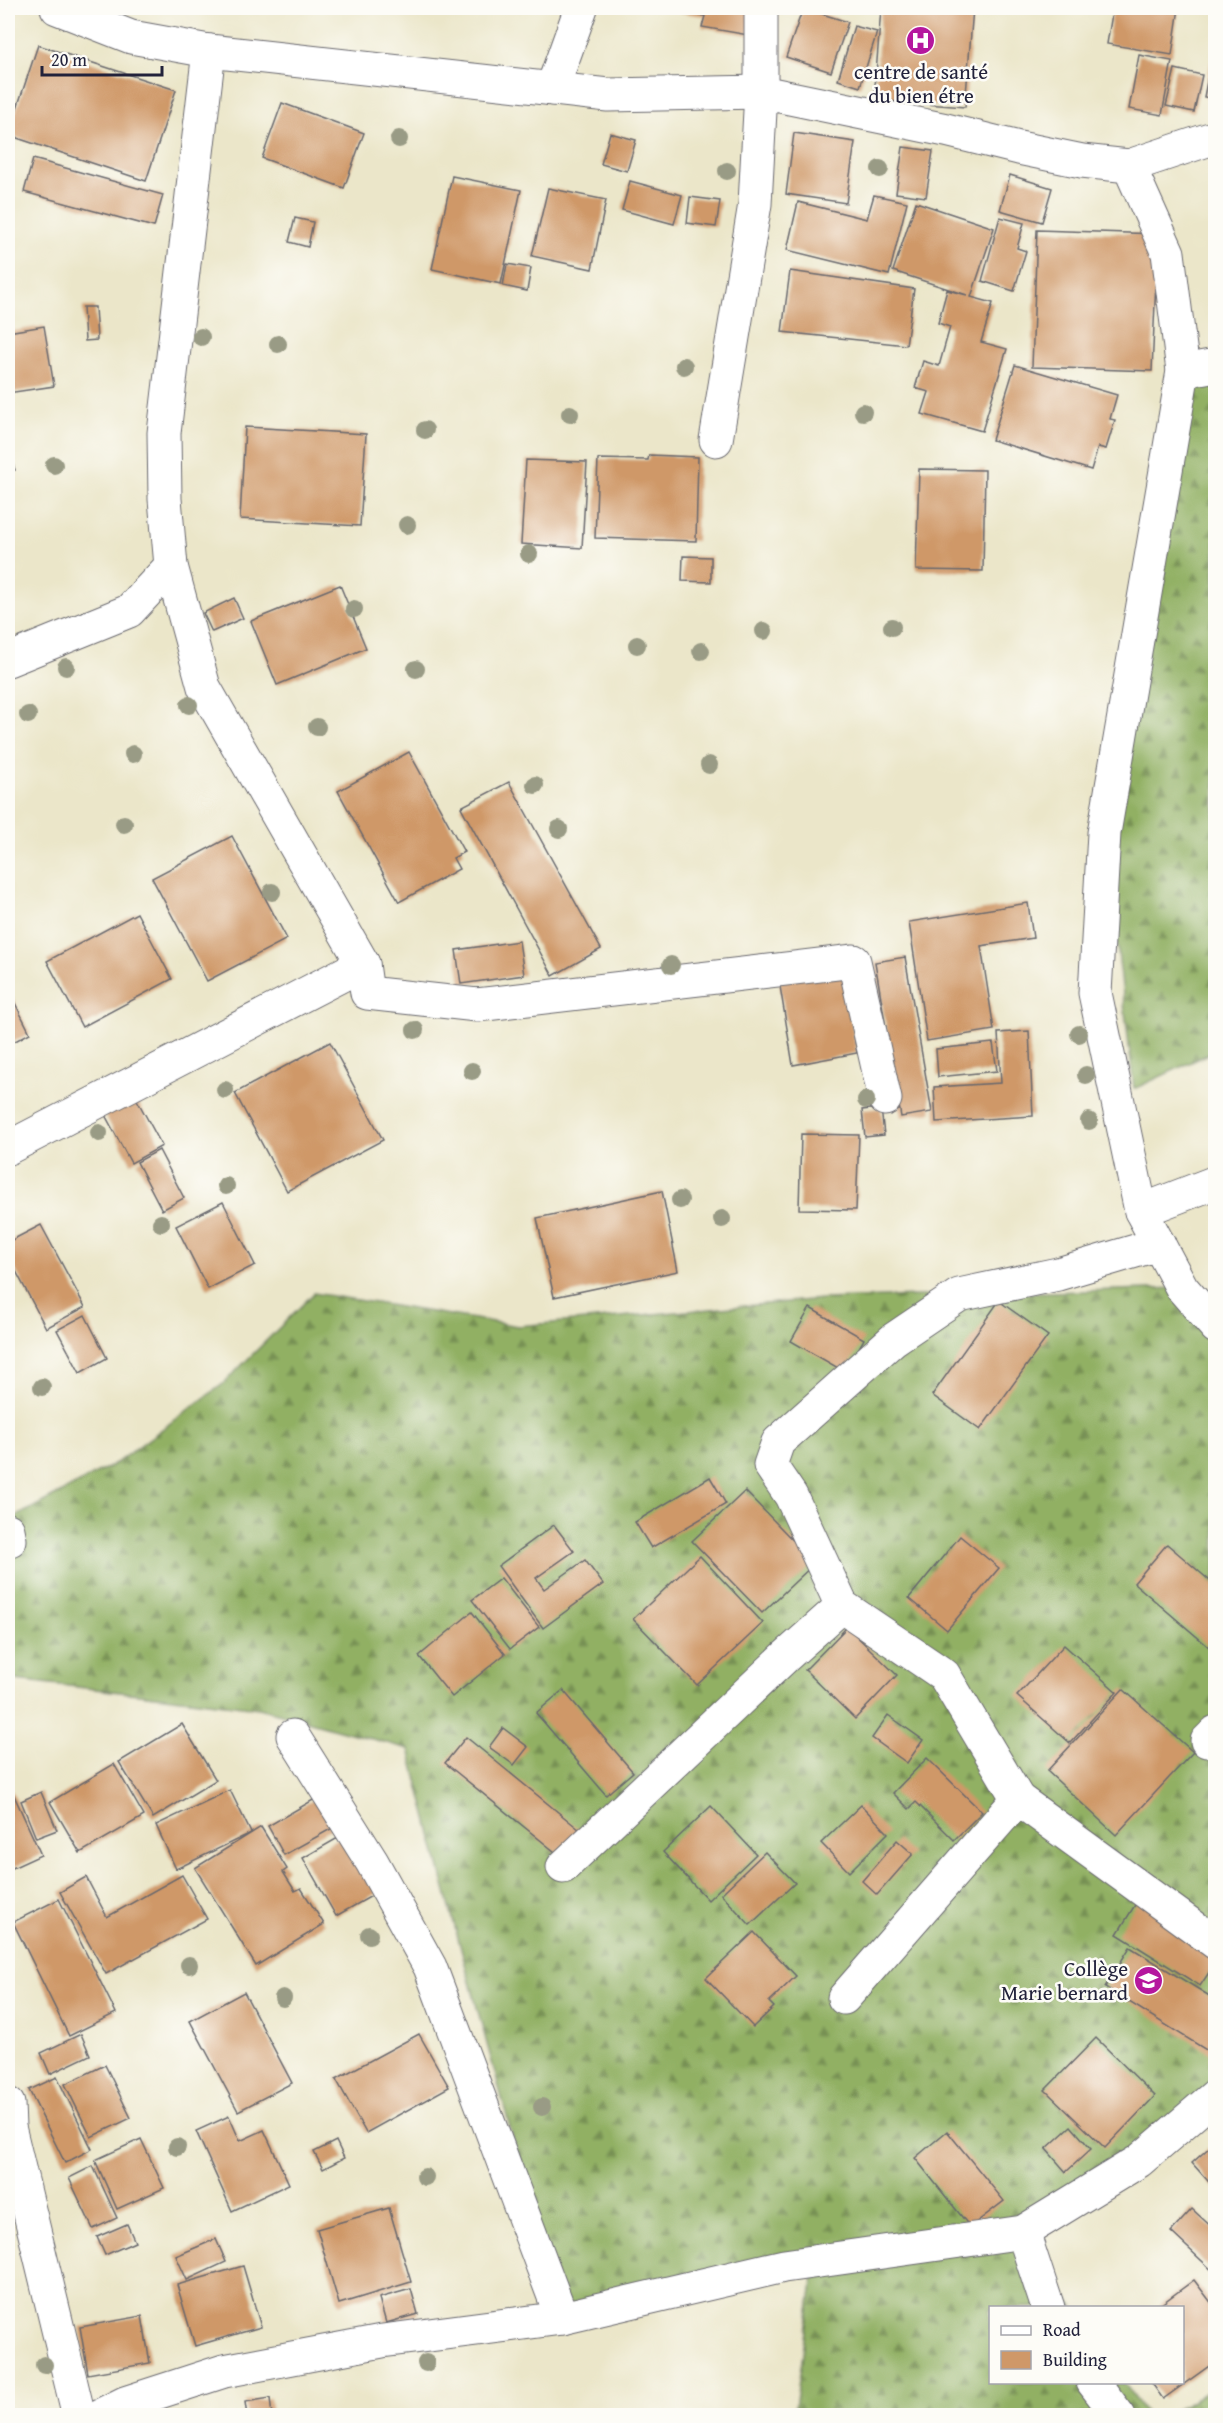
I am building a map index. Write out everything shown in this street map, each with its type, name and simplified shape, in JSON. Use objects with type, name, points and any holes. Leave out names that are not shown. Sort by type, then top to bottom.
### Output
[{"type":"street","points":[[57,8],[131,38],[209,51],[608,95],[761,92],[1082,160],[1129,165],[1215,137]]},
{"type":"street","points":[[552,89],[581,8]]},
{"type":"street","points":[[716,440],[756,204],[761,92],[761,8]]},
{"type":"street","points":[[209,51],[164,433],[165,500],[171,566],[204,687],[363,964],[367,993],[477,1005],[854,961],[885,1099]]},
{"type":"street","points":[[1129,165],[1168,253],[1183,371],[1104,833],[1095,993],[1141,1211],[1182,1288],[1215,1327]]},
{"type":"street","points":[[1183,371],[1215,365]]},
{"type":"street","points":[[8,660],[129,611],[171,566]]},
{"type":"street","points":[[8,1148],[363,964]]},
{"type":"street","points":[[1141,1211],[1215,1182]]},
{"type":"street","points":[[1159,1244],[1058,1274],[959,1294],[894,1339],[778,1442],[770,1465],[791,1496],[842,1606],[944,1675],[1018,1799],[1215,1943]]},
{"type":"street","points":[[563,1867],[776,1665],[842,1606]]},
{"type":"street","points":[[293,1736],[372,1862],[430,1967],[562,2318]]},
{"type":"street","points":[[844,1998],[1018,1799]]},
{"type":"street","points":[[99,2415],[125,2403],[224,2371],[382,2341],[562,2318],[784,2266],[1023,2232],[1139,2161],[1215,2095]]},
{"type":"street","points":[[8,2104],[9,2127],[79,2415]]},
{"type":"street","points":[[1023,2232],[1048,2306]]},
{"type":"street","points":[[1095,2384],[1119,2415]]},
{"type":"green space","points":[[1215,382],[1215,1051],[1134,1089],[1104,833],[1194,386]]},
{"type":"green space","points":[[1182,1288],[1216,1327],[1215,2102],[1023,2232],[1073,2306],[989,2306],[989,2384],[1125,2384],[1147,2415],[794,2415],[816,2262],[562,2318],[452,1916],[409,1749],[259,1708],[8,1679],[8,1521],[116,1463],[223,1384],[314,1293],[518,1326],[822,1299]]},
{"type":"green space","points":[[1215,2387],[1215,2415],[1167,2415]]},
{"type":"building","points":[[663,8],[753,8],[748,35],[702,27],[705,16],[663,10]]},
{"type":"building","points":[[803,8],[848,22],[831,72],[786,57]]},
{"type":"building","points":[[881,8],[973,8],[965,107],[874,100]]},
{"type":"building","points":[[1113,8],[1179,8],[1172,55],[1107,44]]},
{"type":"building","points":[[854,26],[877,32],[860,87],[838,80]]},
{"type":"building","points":[[38,45],[176,90],[146,181],[8,135]]},
{"type":"building","points":[[1214,46],[1216,46],[1216,99],[1204,97]]},
{"type":"building","points":[[1139,55],[1172,61],[1162,115],[1129,109]]},
{"type":"building","points":[[1175,69],[1202,75],[1194,112],[1166,106]]},
{"type":"building","points":[[282,103],[364,133],[344,188],[262,158]]},
{"type":"building","points":[[610,133],[636,140],[627,171],[601,164]]},
{"type":"building","points":[[794,133],[855,142],[846,203],[786,194]]},
{"type":"building","points":[[903,147],[933,151],[926,197],[896,193]]},
{"type":"building","points":[[33,159],[163,195],[154,227],[24,192]]},
{"type":"building","points":[[1010,175],[1052,188],[1042,222],[1000,210]]},
{"type":"building","points":[[452,176],[521,190],[501,284],[432,269]]},
{"type":"building","points":[[630,181],[682,195],[674,224],[622,210]]},
{"type":"building","points":[[548,188],[606,200],[592,269],[532,256]]},
{"type":"building","points":[[874,195],[907,202],[889,275],[787,250],[798,202],[867,219]]},
{"type":"building","points":[[690,197],[720,201],[716,227],[687,223]]},
{"type":"building","points":[[916,202],[994,228],[971,297],[993,303],[981,342],[1007,349],[982,431],[922,414],[929,392],[915,388],[923,361],[939,366],[950,327],[938,323],[947,290],[967,295],[893,271]]},
{"type":"building","points":[[1000,217],[1024,223],[1017,248],[1026,251],[1014,291],[982,281]]},
{"type":"building","points":[[295,218],[313,222],[308,247],[289,242]]},
{"type":"building","points":[[1037,230],[1158,234],[1152,371],[1032,367]]},
{"type":"building","points":[[507,264],[531,268],[527,291],[503,286]]},
{"type":"building","points":[[790,271],[914,289],[906,345],[782,332]]},
{"type":"building","points":[[83,307],[95,307],[97,340],[85,341]]},
{"type":"building","points":[[44,326],[54,386],[8,393],[8,332]]},
{"type":"building","points":[[1015,365],[1117,395],[1110,419],[1115,420],[1106,449],[1098,447],[1091,470],[992,440]]},
{"type":"building","points":[[245,427],[366,434],[360,526],[240,519]]},
{"type":"building","points":[[8,449],[15,470],[8,473]]},
{"type":"building","points":[[649,455],[698,457],[696,541],[595,538],[598,459],[648,460]]},
{"type":"building","points":[[526,460],[587,462],[582,548],[521,544]]},
{"type":"building","points":[[919,469],[985,470],[983,571],[916,570]]},
{"type":"building","points":[[683,556],[711,557],[711,582],[682,581]]},
{"type":"building","points":[[340,585],[366,648],[277,685],[251,621]]},
{"type":"building","points":[[234,598],[243,618],[212,632],[203,613]]},
{"type":"building","points":[[409,752],[464,852],[453,858],[459,869],[399,902],[338,791]]},
{"type":"building","points":[[509,782],[601,949],[553,976],[461,807]]},
{"type":"building","points":[[232,836],[287,939],[207,981],[152,878]]},
{"type":"building","points":[[1028,903],[1033,938],[981,946],[994,1030],[927,1041],[909,922]]},
{"type":"building","points":[[137,913],[172,979],[82,1027],[47,961]]},
{"type":"building","points":[[519,941],[524,975],[461,984],[456,950]]},
{"type":"building","points":[[905,957],[932,1112],[901,1117],[875,962]]},
{"type":"building","points":[[842,968],[857,1053],[793,1065],[779,980]]},
{"type":"building","points":[[8,989],[30,1033],[8,1045]]},
{"type":"building","points":[[1029,1031],[1033,1116],[936,1122],[934,1087],[1001,1083],[998,1033]]},
{"type":"building","points":[[330,1042],[383,1140],[287,1191],[235,1093]]},
{"type":"building","points":[[993,1043],[997,1071],[938,1077],[936,1049]]},
{"type":"building","points":[[135,1096],[162,1146],[131,1163],[104,1113]]},
{"type":"building","points":[[881,1108],[884,1135],[865,1137],[862,1110]]},
{"type":"building","points":[[801,1134],[859,1135],[856,1210],[799,1209]]},
{"type":"building","points":[[159,1150],[184,1198],[162,1210],[137,1162]]},
{"type":"building","points":[[662,1191],[678,1271],[554,1297],[537,1218]]},
{"type":"building","points":[[223,1202],[255,1265],[208,1289],[176,1226]]},
{"type":"building","points":[[41,1225],[85,1307],[46,1328],[8,1256],[8,1242]]},
{"type":"building","points":[[999,1301],[1048,1336],[980,1430],[932,1395]]},
{"type":"building","points":[[810,1308],[864,1339],[845,1372],[791,1341]]},
{"type":"building","points":[[85,1315],[107,1358],[80,1373],[57,1330]]},
{"type":"building","points":[[710,1477],[726,1504],[651,1548],[635,1522]]},
{"type":"building","points":[[745,1491],[815,1563],[762,1613],[692,1541]]},
{"type":"building","points":[[554,1525],[574,1551],[536,1578],[544,1589],[585,1560],[603,1584],[543,1628],[498,1566]]},
{"type":"building","points":[[960,1536],[999,1568],[947,1630],[909,1598]]},
{"type":"building","points":[[1167,1544],[1216,1586],[1216,1653],[1134,1583]]},
{"type":"building","points":[[700,1556],[763,1623],[697,1685],[633,1619]]},
{"type":"building","points":[[501,1578],[539,1627],[510,1649],[472,1600]]},
{"type":"building","points":[[472,1612],[505,1654],[452,1697],[419,1656]]},
{"type":"building","points":[[847,1627],[897,1675],[855,1719],[805,1670]]},
{"type":"building","points":[[1064,1645],[1117,1692],[1070,1743],[1017,1696]]},
{"type":"building","points":[[1123,1689],[1193,1752],[1116,1835],[1047,1771]]},
{"type":"building","points":[[563,1690],[633,1772],[606,1795],[536,1713]]},
{"type":"building","points":[[888,1715],[923,1740],[907,1763],[872,1738]]},
{"type":"building","points":[[182,1724],[216,1780],[153,1818],[119,1762]]},
{"type":"building","points":[[503,1728],[528,1747],[514,1765],[489,1747]]},
{"type":"building","points":[[466,1737],[580,1830],[560,1856],[445,1763]]},
{"type":"building","points":[[927,1758],[982,1812],[954,1840],[916,1802],[909,1809],[893,1793]]},
{"type":"building","points":[[114,1764],[144,1816],[80,1853],[50,1802]]},
{"type":"building","points":[[230,1790],[251,1833],[176,1869],[156,1825]]},
{"type":"building","points":[[12,1791],[41,1855],[8,1870],[8,1793]]},
{"type":"building","points":[[41,1792],[57,1830],[36,1838],[21,1801]]},
{"type":"building","points":[[320,1796],[338,1825],[284,1855],[268,1826]]},
{"type":"building","points":[[861,1805],[888,1833],[849,1872],[821,1843]]},
{"type":"building","points":[[711,1806],[756,1854],[708,1900],[663,1852]]},
{"type":"building","points":[[261,1827],[287,1869],[283,1872],[295,1891],[301,1888],[324,1924],[256,1966],[195,1868]]},
{"type":"building","points":[[343,1835],[377,1893],[336,1916],[303,1858]]},
{"type":"building","points":[[897,1840],[913,1854],[877,1895],[862,1881]]},
{"type":"building","points":[[765,1852],[795,1883],[750,1925],[721,1894]]},
{"type":"building","points":[[182,1875],[207,1919],[106,1974],[60,1892],[86,1877],[107,1917]]},
{"type":"building","points":[[59,1899],[116,2013],[69,2036],[13,1922]]},
{"type":"building","points":[[1138,1900],[1216,1949],[1216,1962],[1200,1986],[1117,1934]]},
{"type":"building","points":[[754,1932],[796,1976],[769,2002],[774,2007],[753,2027],[706,1978]]},
{"type":"building","points":[[1130,1947],[1216,2000],[1216,2045],[1211,2053],[1105,1987]]},
{"type":"building","points":[[244,1992],[292,2083],[238,2111],[190,2021]]},
{"type":"building","points":[[81,2034],[90,2055],[50,2074],[41,2053]]},
{"type":"building","points":[[419,2034],[449,2087],[366,2133],[336,2079]]},
{"type":"building","points":[[1096,2038],[1155,2096],[1105,2148],[1045,2090]]},
{"type":"building","points":[[1216,2050],[1216,2063],[1209,2058]]},
{"type":"building","points":[[105,2065],[131,2118],[91,2137],[65,2084]]},
{"type":"building","points":[[57,2077],[92,2149],[65,2163],[29,2090]]},
{"type":"building","points":[[229,2116],[240,2141],[264,2130],[289,2184],[232,2211],[196,2131]]},
{"type":"building","points":[[1071,2126],[1091,2149],[1066,2172],[1046,2149]]},
{"type":"building","points":[[947,2131],[1004,2201],[970,2227],[915,2158]]},
{"type":"building","points":[[141,2139],[164,2188],[117,2209],[95,2160]]},
{"type":"building","points":[[336,2141],[344,2158],[323,2169],[314,2152]]},
{"type":"building","points":[[1212,2145],[1216,2149],[1216,2190],[1192,2163]]},
{"type":"building","points":[[93,2166],[117,2218],[93,2229],[69,2178]]},
{"type":"building","points":[[389,2208],[411,2282],[339,2304],[317,2229]]},
{"type":"building","points":[[1192,2209],[1216,2231],[1216,2274],[1171,2232]]},
{"type":"building","points":[[127,2224],[135,2242],[105,2255],[97,2237]]},
{"type":"building","points":[[216,2239],[226,2262],[187,2280],[176,2256]]},
{"type":"building","points":[[243,2266],[261,2327],[195,2346],[177,2285]]},
{"type":"building","points":[[1194,2280],[1216,2309],[1216,2361],[1184,2384],[1184,2306],[1159,2306]]},
{"type":"building","points":[[411,2289],[418,2314],[386,2323],[379,2298]]},
{"type":"building","points":[[142,2316],[150,2363],[88,2374],[80,2327]]},
{"type":"building","points":[[1152,2384],[1184,2384],[1163,2399]]},
{"type":"building","points":[[270,2398],[272,2416],[247,2416],[245,2402]]},
{"type":"place","name":"centre de santé du bien étre","points":[[921,41]]},
{"type":"place","name":"Collège Marie bernard","points":[[1149,1981]]}]
